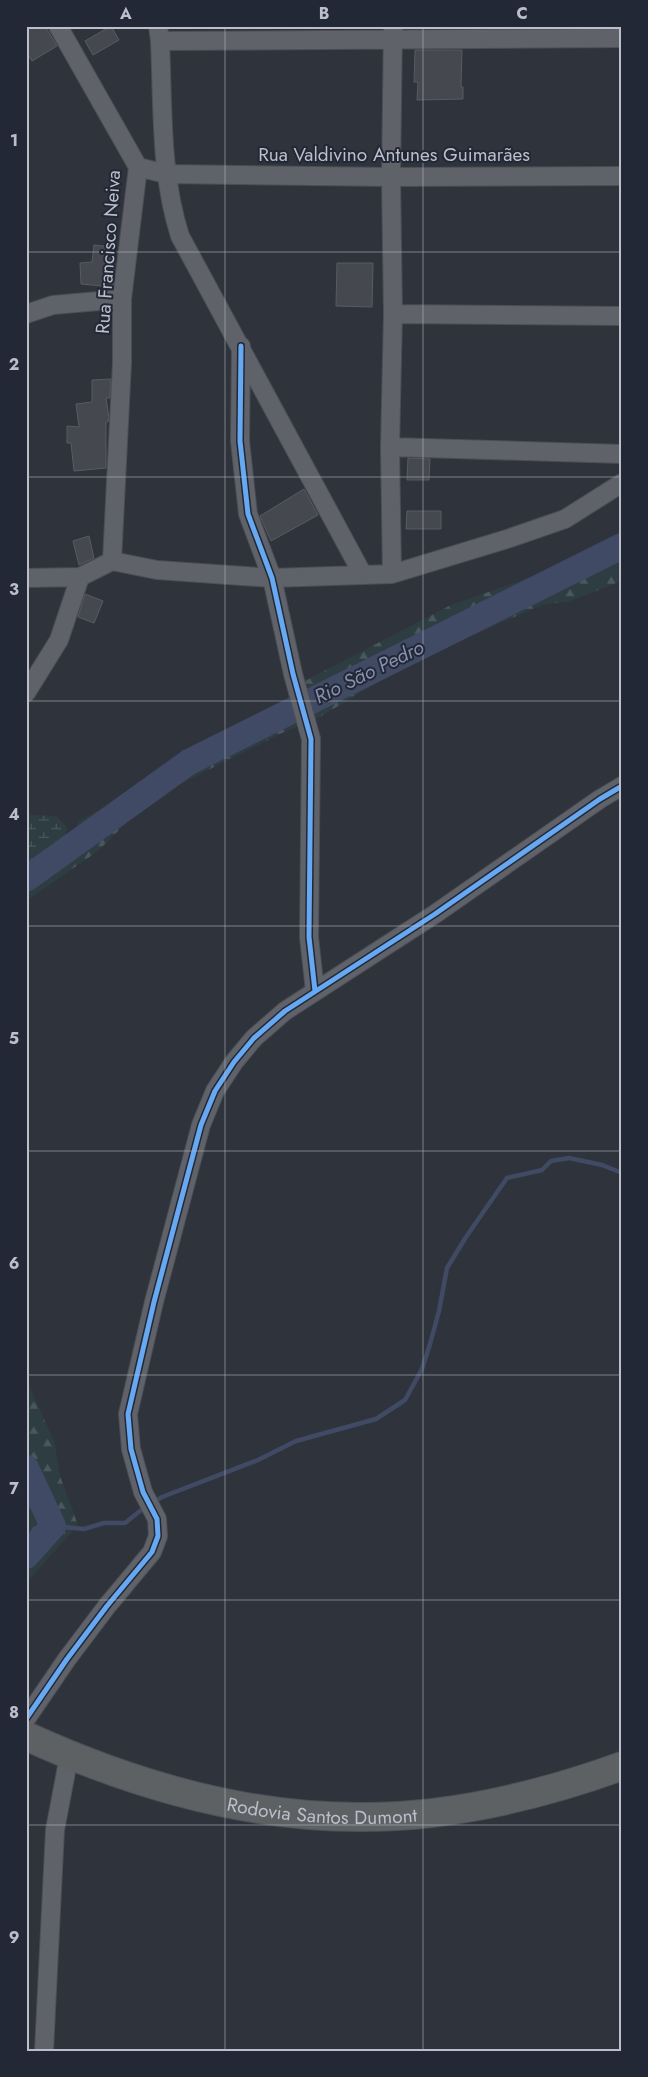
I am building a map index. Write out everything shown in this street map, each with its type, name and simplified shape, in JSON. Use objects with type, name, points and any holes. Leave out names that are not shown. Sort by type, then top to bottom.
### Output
[{"type":"highway","name":"Rodovia Santos Dumont","points":[[26,1736],[69,1756],[141,1781],[215,1801],[288,1812],[363,1817],[437,1812],[497,1802],[560,1786],[622,1766]]},
{"type":"street","name":"Rua Francisco Neiva","points":[[58,26],[138,167],[122,299],[122,363],[112,561]]},
{"type":"street","points":[[392,574],[390,447],[393,314],[391,177],[394,32]]},
{"type":"street","points":[[363,576],[241,346],[180,236],[172,212],[166,174],[159,34],[394,32],[622,38]]},
{"type":"street","name":"Rua Valdivino Antunes Guimarães","points":[[138,167],[166,174],[391,177],[622,176]]},
{"type":"street","points":[[26,314],[53,305],[122,299]]},
{"type":"street","points":[[393,314],[622,316]]},
{"type":"street","points":[[241,346],[240,440],[248,514],[272,578],[293,674],[311,739],[309,937],[315,991]]},
{"type":"street","points":[[390,447],[622,454]]},
{"type":"street","points":[[26,578],[80,576],[112,561],[158,570],[272,578],[392,574],[510,538],[565,518],[622,483]]},
{"type":"street","points":[[26,693],[60,640],[80,576]]},
{"type":"street","points":[[26,1719],[67,1659],[107,1606],[152,1552],[158,1536],[157,1519],[144,1492],[131,1450],[128,1414],[154,1302],[201,1125],[215,1090],[234,1062],[254,1038],[285,1011],[435,914],[600,799],[622,786]]},
{"type":"street","points":[[44,2051],[55,1830],[69,1756]]},
{"type":"green space","points":[[622,536],[622,581],[570,601],[542,605],[411,662],[320,717],[284,732],[178,785],[136,813],[98,851],[26,901],[26,880],[64,852],[79,821],[189,762],[311,701],[303,682],[451,605],[581,560]]},
{"type":"green space","points":[[26,816],[56,816],[67,827],[64,852],[26,879]]},
{"type":"green space","points":[[26,1379],[54,1441],[60,1476],[78,1525],[26,1583]]},
{"type":"building","points":[[26,26],[45,26],[57,46],[32,61],[26,52]]},
{"type":"building","points":[[111,26],[119,40],[93,55],[85,41]]},
{"type":"building","points":[[415,50],[462,50],[461,87],[463,87],[463,99],[417,100],[418,82],[414,82]]},
{"type":"building","points":[[94,245],[112,247],[110,264],[115,264],[113,287],[81,284],[80,263],[92,262]]},
{"type":"building","points":[[337,263],[373,263],[372,307],[336,306]]},
{"type":"building","points":[[111,379],[110,398],[106,398],[109,418],[108,422],[106,422],[106,468],[74,471],[71,443],[67,443],[67,426],[79,427],[76,404],[92,402],[92,380]]},
{"type":"building","points":[[408,458],[430,459],[429,480],[407,480]]},
{"type":"building","points":[[304,489],[318,515],[271,541],[260,516]]},
{"type":"building","points":[[407,511],[441,511],[441,529],[406,529]]},
{"type":"building","points":[[89,536],[94,558],[79,565],[73,541]]},
{"type":"building","points":[[85,594],[103,601],[94,623],[78,617]]},
{"type":"waterway","name":"Rio São Pedro","points":[[26,879],[189,762],[622,546]]},
{"type":"waterway","points":[[152,1503],[162,1497],[258,1460],[296,1441],[376,1419],[405,1400],[422,1369],[430,1344],[439,1311],[447,1268],[507,1178],[542,1170],[551,1161],[569,1158],[602,1165],[622,1173]]},
{"type":"waterway","name":"Rio São Pedro","points":[[26,1468],[53,1526],[26,1556]]},
{"type":"waterway","points":[[53,1526],[84,1529],[104,1523],[125,1523],[145,1507]]},
{"type":"cycle path","points":[[241,346],[240,441],[248,514],[272,578],[293,674],[311,739],[309,937],[315,991]]},
{"type":"cycle path","points":[[26,1719],[67,1659],[107,1606],[152,1552],[158,1536],[157,1519],[143,1492],[131,1449],[128,1414],[154,1302],[201,1125],[215,1091],[234,1062],[254,1038],[285,1011],[435,914],[600,799],[622,786]]}]
